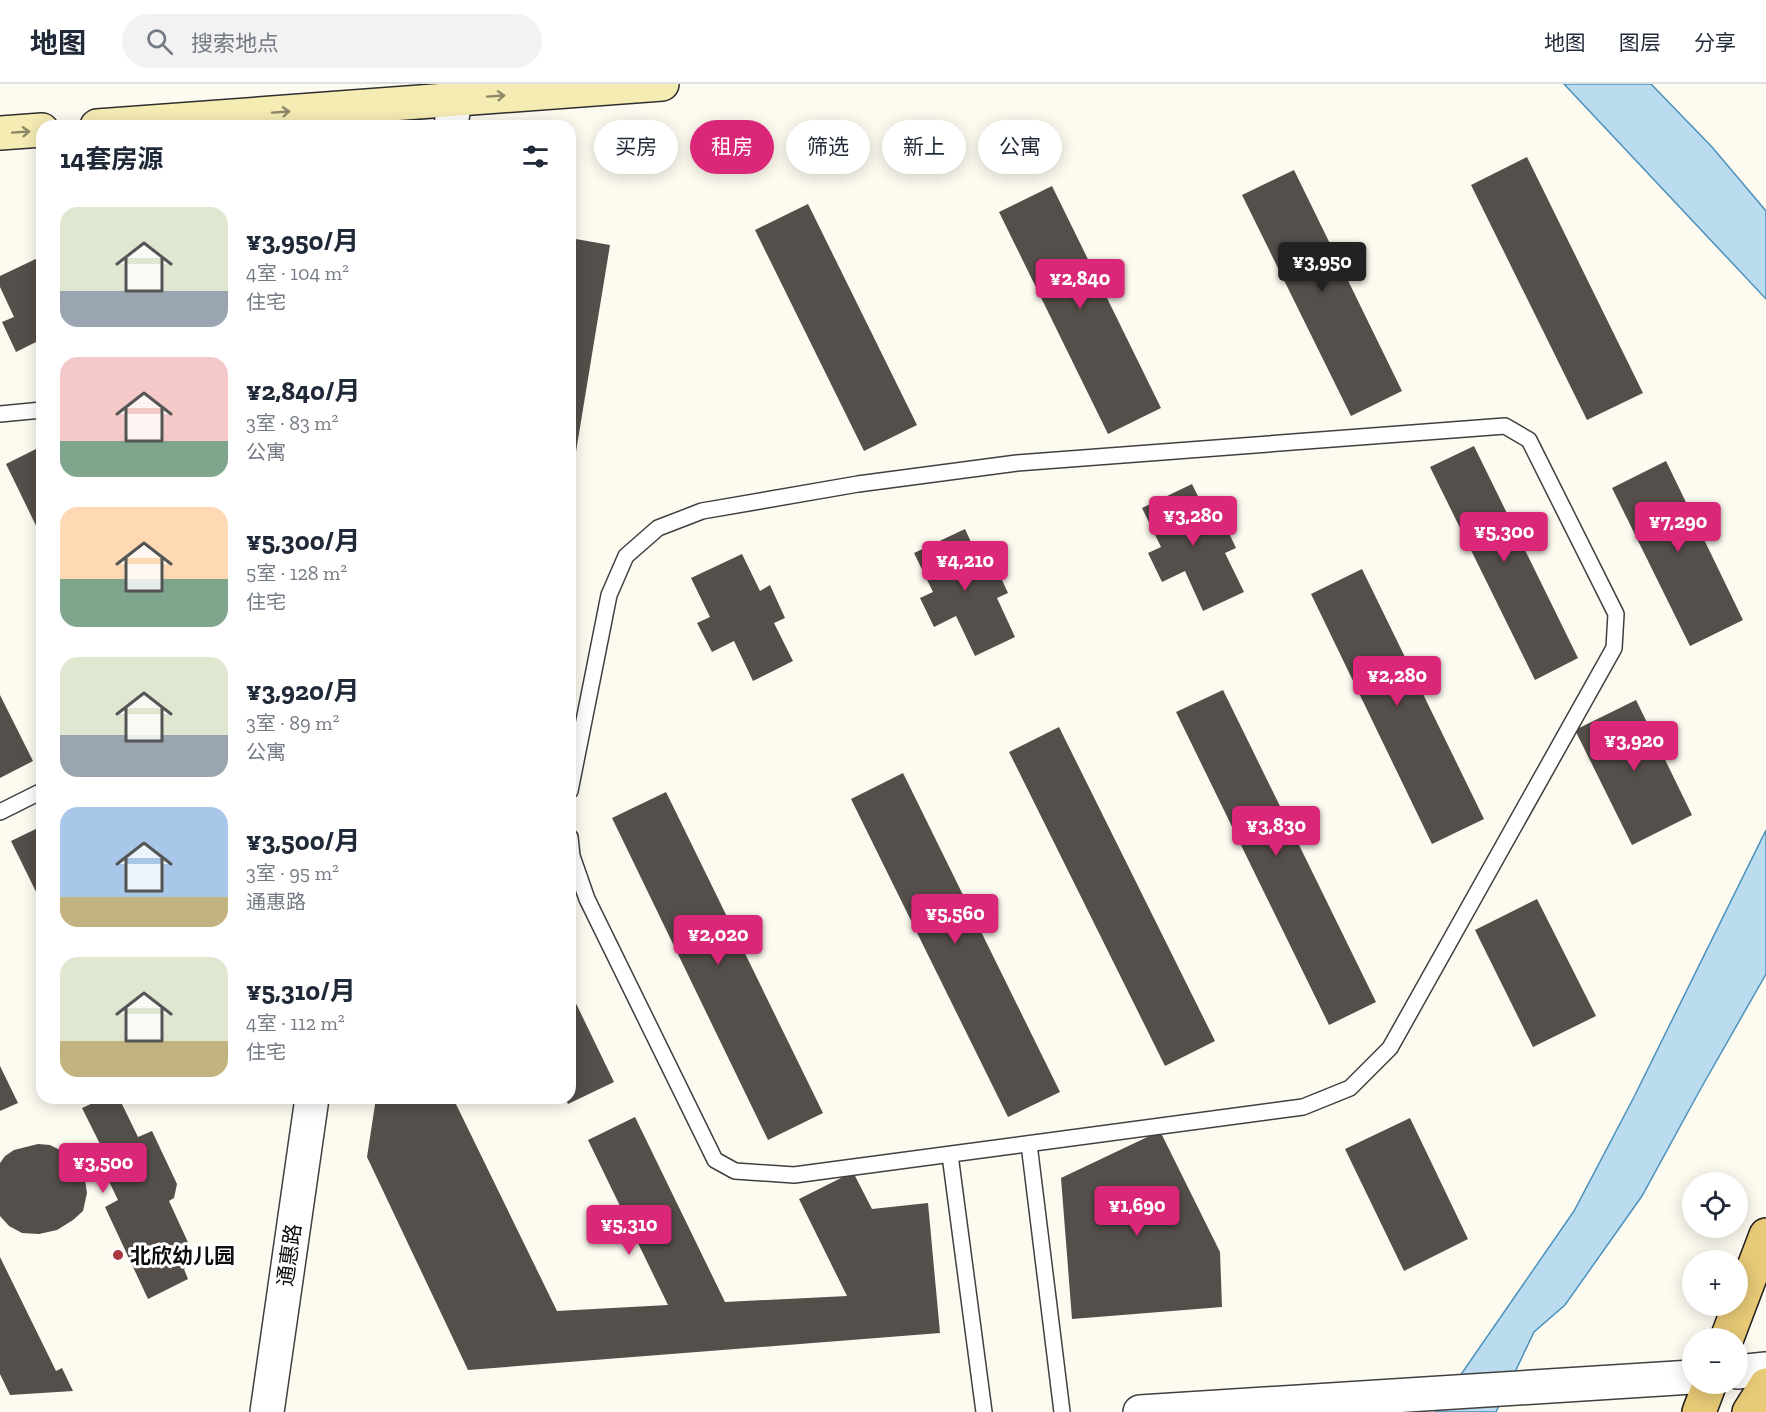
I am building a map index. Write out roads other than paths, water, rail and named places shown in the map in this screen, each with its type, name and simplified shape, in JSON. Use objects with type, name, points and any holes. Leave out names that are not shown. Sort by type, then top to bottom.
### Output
[{"type":"main road","points":[[190,120],[455,103],[662,84]]},
{"type":"main road","points":[[0,133],[36,130]]},
{"type":"main road","points":[[1731,1328],[1766,1235]]},
{"type":"main road","points":[[1749,1412],[1766,1385]]},
{"type":"main road","points":[[1699,1412],[1706,1394]]},
{"type":"street","name":"通惠路","points":[[267,1412],[311,1104]]},
{"type":"street","points":[[1748,1371],[1766,1369]]},
{"type":"street","points":[[1140,1412],[1682,1378]]},
{"type":"lane","points":[[0,414],[36,411]]},
{"type":"lane","points":[[576,761],[609,595],[626,556],[658,528],[702,511],[858,483],[1017,463],[1505,426],[1529,440],[1616,614],[1614,648],[1390,1048],[1350,1088],[1304,1107],[794,1175],[735,1171],[715,1160],[587,899],[576,867]]},
{"type":"lane","points":[[0,812],[36,794]]},
{"type":"lane","points":[[1029,1144],[1062,1412]]},
{"type":"lane","points":[[950,1155],[984,1412]]},
{"type":"water","points":[[1564,84],[1651,84],[1712,147],[1766,211],[1766,299]]},
{"type":"water","points":[[1766,830],[1766,974],[1642,1196],[1565,1305],[1534,1332],[1496,1412],[1435,1412],[1574,1211],[1634,1097]]},
{"type":"place","name":"北欣幼儿园","points":[[118,1255]]}]
